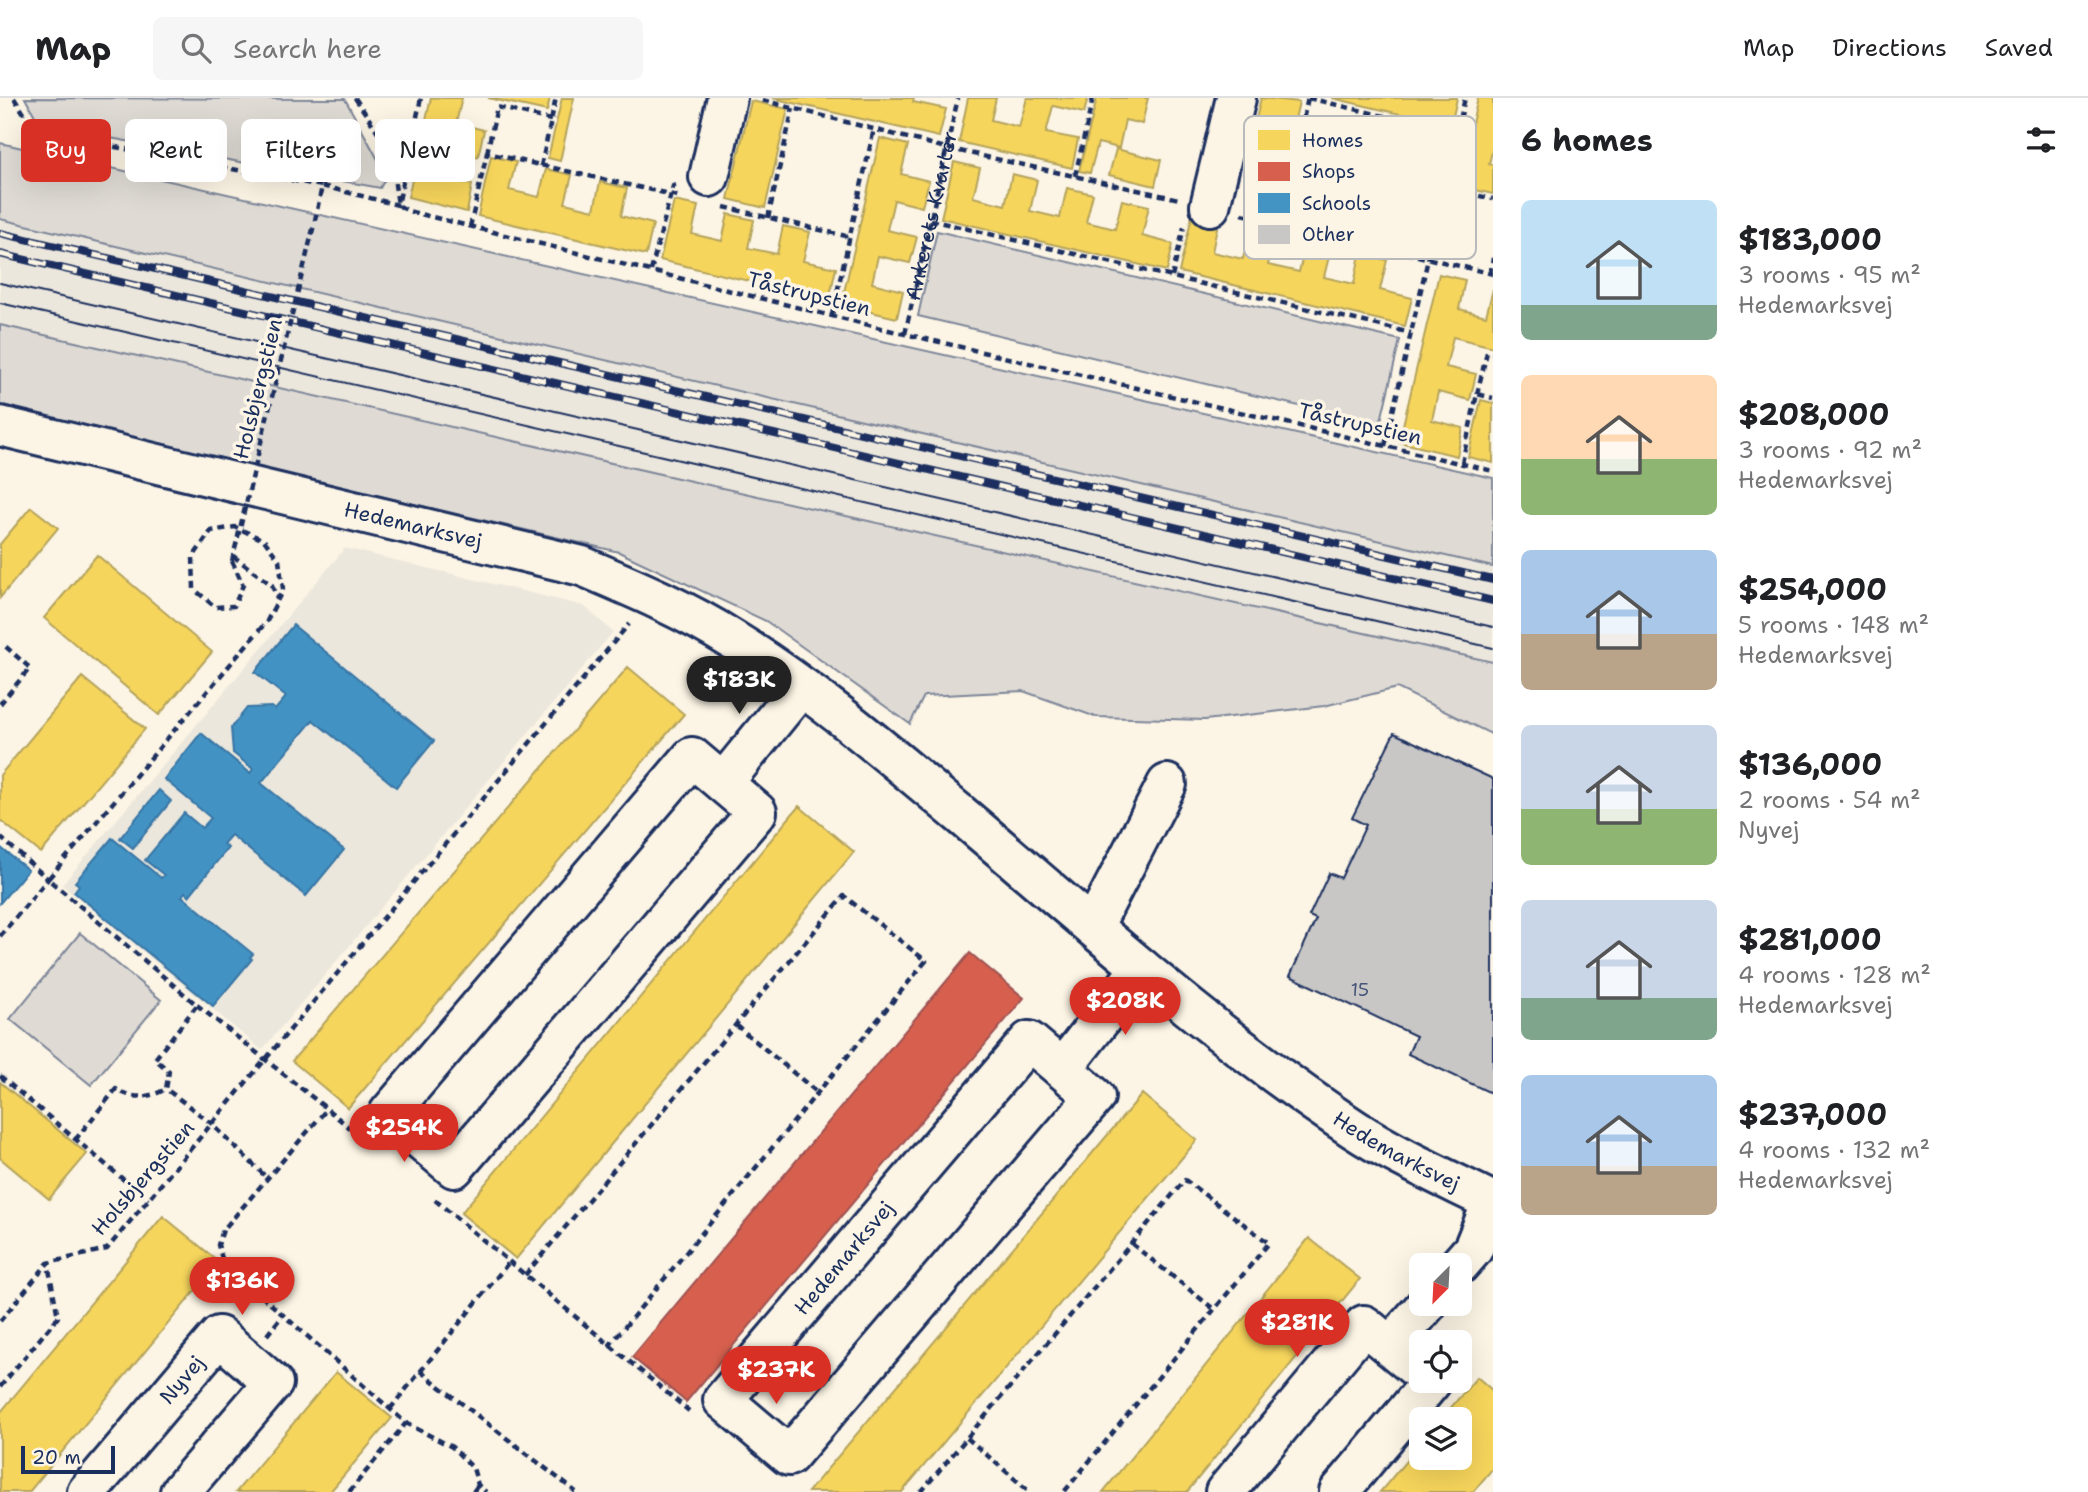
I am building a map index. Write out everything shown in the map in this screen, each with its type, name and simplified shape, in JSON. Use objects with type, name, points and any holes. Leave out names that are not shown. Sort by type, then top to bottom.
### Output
[{"type":"street","points":[[696,192],[727,98]]},
{"type":"street","points":[[1200,204],[1236,98]]},
{"type":"street","name":"Hedemarksvej","points":[[0,426],[582,566],[648,594],[732,639],[802,687],[880,747],[1141,968],[1268,1068],[1356,1131],[1492,1202],[1470,1253]]},
{"type":"street","points":[[723,783],[802,687]]},
{"type":"street","points":[[692,757],[723,783],[757,811],[454,1168],[389,1113],[692,757]]},
{"type":"street","points":[[1093,927],[1167,784]]},
{"type":"street","points":[[1062,1069],[1141,968]]},
{"type":"street","name":"Hedemarksvej","points":[[1029,1041],[1062,1069],[1096,1097],[789,1456],[723,1400],[1029,1041]]},
{"type":"street","points":[[1390,1346],[1416,1316]]},
{"type":"street","points":[[1225,1492],[1364,1325],[1409,1362]]},
{"type":"street","name":"Nyvej","points":[[87,1492],[219,1336],[273,1382],[180,1492]]},
{"type":"street","points":[[1339,1492],[1422,1393]]},
{"type":"path","name":"Tåstrupstien","points":[[14,98],[36,132],[322,186],[470,227],[905,334],[1493,471]]},
{"type":"path","points":[[355,98],[390,150],[398,205]]},
{"type":"path","points":[[398,205],[421,98]]},
{"type":"path","points":[[541,166],[556,98]]},
{"type":"path","points":[[754,98],[946,148],[1244,215]]},
{"type":"path","name":"Ankerets Kvarter","points":[[905,334],[958,98]]},
{"type":"path","points":[[1075,176],[1093,98]]},
{"type":"path","points":[[1304,116],[1308,98],[1384,116]]},
{"type":"path","points":[[1461,116],[1465,98]]},
{"type":"path","points":[[470,227],[497,107],[551,120]]},
{"type":"path","points":[[768,218],[793,108]]},
{"type":"path","points":[[832,316],[874,129]]},
{"type":"path","points":[[487,153],[671,195],[696,192],[768,218],[850,237]]},
{"type":"path","name":"Holsbjergstien","points":[[233,558],[322,186]]},
{"type":"path","points":[[671,195],[696,192]]},
{"type":"path","points":[[651,271],[671,195]]},
{"type":"path","points":[[1172,277],[1200,204]]},
{"type":"path","points":[[930,220],[1411,333]]},
{"type":"path","points":[[1385,446],[1427,259],[1491,274],[1493,258]]},
{"type":"path","points":[[1462,464],[1487,352],[1493,353]]},
{"type":"path","points":[[1477,394],[1493,398]]},
{"type":"path","points":[[0,936],[267,621],[283,589],[279,560],[264,540],[235,527],[211,531],[193,557],[194,589],[215,607],[234,606],[243,585],[233,558]]},
{"type":"path","points":[[233,558],[253,568],[272,585],[277,600]]},
{"type":"path","name":"Holsbjergstien","points":[[48,1263],[107,1249],[619,640],[648,594]]},
{"type":"path","points":[[0,704],[30,668],[5,646]]},
{"type":"path","points":[[0,690],[7,696]]},
{"type":"path","points":[[0,837],[197,1004],[364,1140]]},
{"type":"path","points":[[525,1275],[844,896],[926,961],[609,1346]]},
{"type":"path","points":[[166,1089],[169,1071],[155,1059],[197,1004]]},
{"type":"path","points":[[736,1025],[818,1093]]},
{"type":"path","points":[[0,1076],[148,1200]]},
{"type":"path","points":[[75,1140],[116,1089],[124,1094],[150,1098],[166,1089]]},
{"type":"path","points":[[166,1089],[211,1124],[267,1178]]},
{"type":"path","points":[[327,1110],[223,1230],[218,1245],[223,1262],[406,1423],[452,1447],[473,1468],[478,1485],[486,1492]]},
{"type":"path","points":[[921,1492],[1185,1180],[1269,1243],[1064,1492]]},
{"type":"path","points":[[426,1192],[693,1414]]},
{"type":"path","points":[[1132,1244],[1215,1310]]},
{"type":"path","points":[[390,1409],[509,1262]]},
{"type":"path","points":[[0,1321],[48,1263]]},
{"type":"path","points":[[0,1387],[58,1317],[48,1263]]},
{"type":"path","points":[[420,1371],[576,1492]]},
{"type":"path","points":[[349,1492],[406,1423]]},
{"type":"path","points":[[967,1438],[1030,1492]]},
{"type":"path","points":[[473,1492],[478,1485]]},
{"type":"shaded area","points":[[25,98],[345,99],[356,119],[241,119],[241,162],[227,160],[227,119],[125,119],[125,141],[111,138],[111,119],[37,119]]},
{"type":"shaded area","points":[[361,128],[375,154],[375,182],[384,182],[380,188],[348,182],[361,182]]},
{"type":"shaded area","points":[[0,143],[21,148],[21,182],[111,182],[111,168],[125,171],[125,182],[174,182],[1493,478],[1493,567],[0,219]]},
{"type":"shaded area","points":[[0,219],[1493,567],[1493,662],[0,325]]},
{"type":"shaded area","points":[[937,231],[1400,340],[1380,425],[918,316]]},
{"type":"shaded area","points":[[0,325],[1493,662],[1493,735],[1397,688],[1324,706],[1205,720],[1096,717],[1023,691],[924,696],[910,724],[766,621],[619,552],[0,407]]},
{"type":"shaded area","points":[[345,548],[584,606],[613,632],[262,1050],[62,885]]},
{"type":"shaded area","points":[[80,933],[161,1000],[91,1085],[10,1019]]},
{"type":"building: Homes","points":[[431,98],[462,98],[457,119],[426,119]]},
{"type":"building: Homes","points":[[488,98],[550,98],[547,111]]},
{"type":"building: Homes","points":[[562,98],[574,98],[560,161],[548,158]]},
{"type":"building: Homes","points":[[772,98],[914,98],[913,102],[946,109],[939,137]]},
{"type":"building: Homes","points":[[968,98],[996,98],[991,120],[1019,127],[1027,98],[1088,98],[1084,113],[1053,106],[1046,133],[1078,139],[1072,168],[959,142]]},
{"type":"building: Homes","points":[[1097,98],[1148,98],[1142,124],[1125,120],[1119,148],[1098,143],[1090,173],[1079,171]]},
{"type":"building: Homes","points":[[1261,98],[1299,102],[1296,116],[1257,116]]},
{"type":"building: Homes","points":[[1332,98],[1457,98],[1453,116],[1408,116]]},
{"type":"building: Homes","points":[[1478,98],[1493,98],[1493,147],[1489,164],[1493,165],[1493,194],[1476,190],[1476,116],[1474,116]]},
{"type":"building: Homes","points":[[751,101],[788,109],[765,208],[728,199]]},
{"type":"building: Homes","points":[[475,128],[484,130],[478,157],[475,156]]},
{"type":"building: Homes","points":[[880,138],[908,145],[901,174],[929,181],[922,207],[894,200],[887,230],[917,237],[910,263],[878,256],[872,283],[903,291],[897,318],[841,305]]},
{"type":"building: Homes","points":[[1116,149],[1161,160],[1155,186],[1109,175]]},
{"type":"building: Homes","points":[[491,156],[516,162],[509,190],[539,197],[546,169],[572,175],[565,203],[594,210],[600,182],[627,188],[621,216],[653,224],[646,255],[478,216]]},
{"type":"building: Homes","points":[[954,162],[980,168],[973,197],[1005,205],[1012,174],[1037,180],[1030,211],[1060,218],[1067,188],[1093,194],[1086,222],[1115,229],[1122,200],[1149,206],[1142,236],[1173,244],[1167,271],[941,218]]},
{"type":"building: Homes","points":[[411,182],[460,182],[472,185],[467,212],[408,197]]},
{"type":"building: Homes","points":[[674,201],[698,206],[692,234],[722,241],[728,214],[754,220],[748,248],[777,254],[783,226],[810,232],[803,261],[836,268],[829,300],[660,260]]},
{"type":"building: Homes","points":[[1192,216],[1218,223],[1212,252],[1243,259],[1244,255],[1244,259],[1269,259],[1268,265],[1299,272],[1302,259],[1328,259],[1324,277],[1354,284],[1359,259],[1387,260],[1380,290],[1412,298],[1405,326],[1179,272]]},
{"type":"building: Homes","points":[[1439,274],[1465,280],[1459,309],[1486,316],[1493,289],[1493,347],[1453,337],[1446,367],[1476,374],[1470,400],[1438,392],[1432,420],[1463,428],[1457,456],[1399,442]]},
{"type":"building: Homes","points":[[1481,400],[1493,403],[1493,463],[1468,457]]},
{"type":"building: Homes","points":[[31,507],[58,528],[0,598],[0,544]]},
{"type":"building: Homes","points":[[97,555],[212,652],[159,715],[44,618]]},
{"type":"building: Homes","points":[[628,667],[684,714],[348,1108],[292,1061]]},
{"type":"building: Homes","points":[[82,677],[145,729],[41,853],[0,820],[0,775]]},
{"type":"building: Homes","points":[[799,806],[854,852],[516,1259],[461,1213]]},
{"type":"building: Homes","points":[[0,1082],[87,1154],[49,1199],[0,1158]]},
{"type":"building: Homes","points":[[1142,1094],[1197,1140],[902,1492],[808,1492]]},
{"type":"building: Homes","points":[[163,1216],[219,1262],[29,1492],[0,1492],[0,1413]]},
{"type":"building: Homes","points":[[1309,1238],[1360,1279],[1187,1492],[1103,1492]]},
{"type":"building: Homes","points":[[336,1372],[392,1418],[330,1492],[236,1492]]},
{"type":"building: Homes","points":[[1477,1377],[1493,1391],[1493,1468],[1473,1492],[1380,1492],[1409,1457],[1409,1470],[1472,1470],[1472,1407],[1451,1407],[1463,1393],[1472,1393],[1472,1383]]},
{"type":"building: Shops","points":[[970,953],[1024,998],[686,1402],[632,1357]]},
{"type":"building: Schools","points":[[293,625],[434,741],[396,787],[313,720],[261,783],[344,850],[306,896],[231,835],[223,844],[228,848],[189,896],[185,892],[182,896],[253,954],[250,957],[252,959],[213,1006],[74,892],[79,885],[75,882],[112,838],[161,878],[164,875],[145,860],[184,813],[202,828],[211,818],[164,779],[201,733],[250,773],[253,769],[233,753],[231,728],[247,708],[271,707],[275,710],[286,697],[255,672]]},
{"type":"building: Schools","points":[[159,790],[171,801],[133,848],[120,838]]},
{"type":"building: Schools","points":[[0,847],[28,870],[0,903]]},
{"type":"building: Other","points":[[1394,733],[1493,779],[1493,1094],[1408,1054],[1416,1036],[1290,976],[1316,919],[1309,916],[1329,873],[1341,878],[1366,825],[1352,818]]},
{"type":"tram line","points":[[0,283],[1493,627]]},
{"type":"tram line","points":[[0,303],[1493,648]]},
{"type":"railway","points":[[0,233],[1493,580]]},
{"type":"railway","points":[[0,254],[1493,601]]}]
